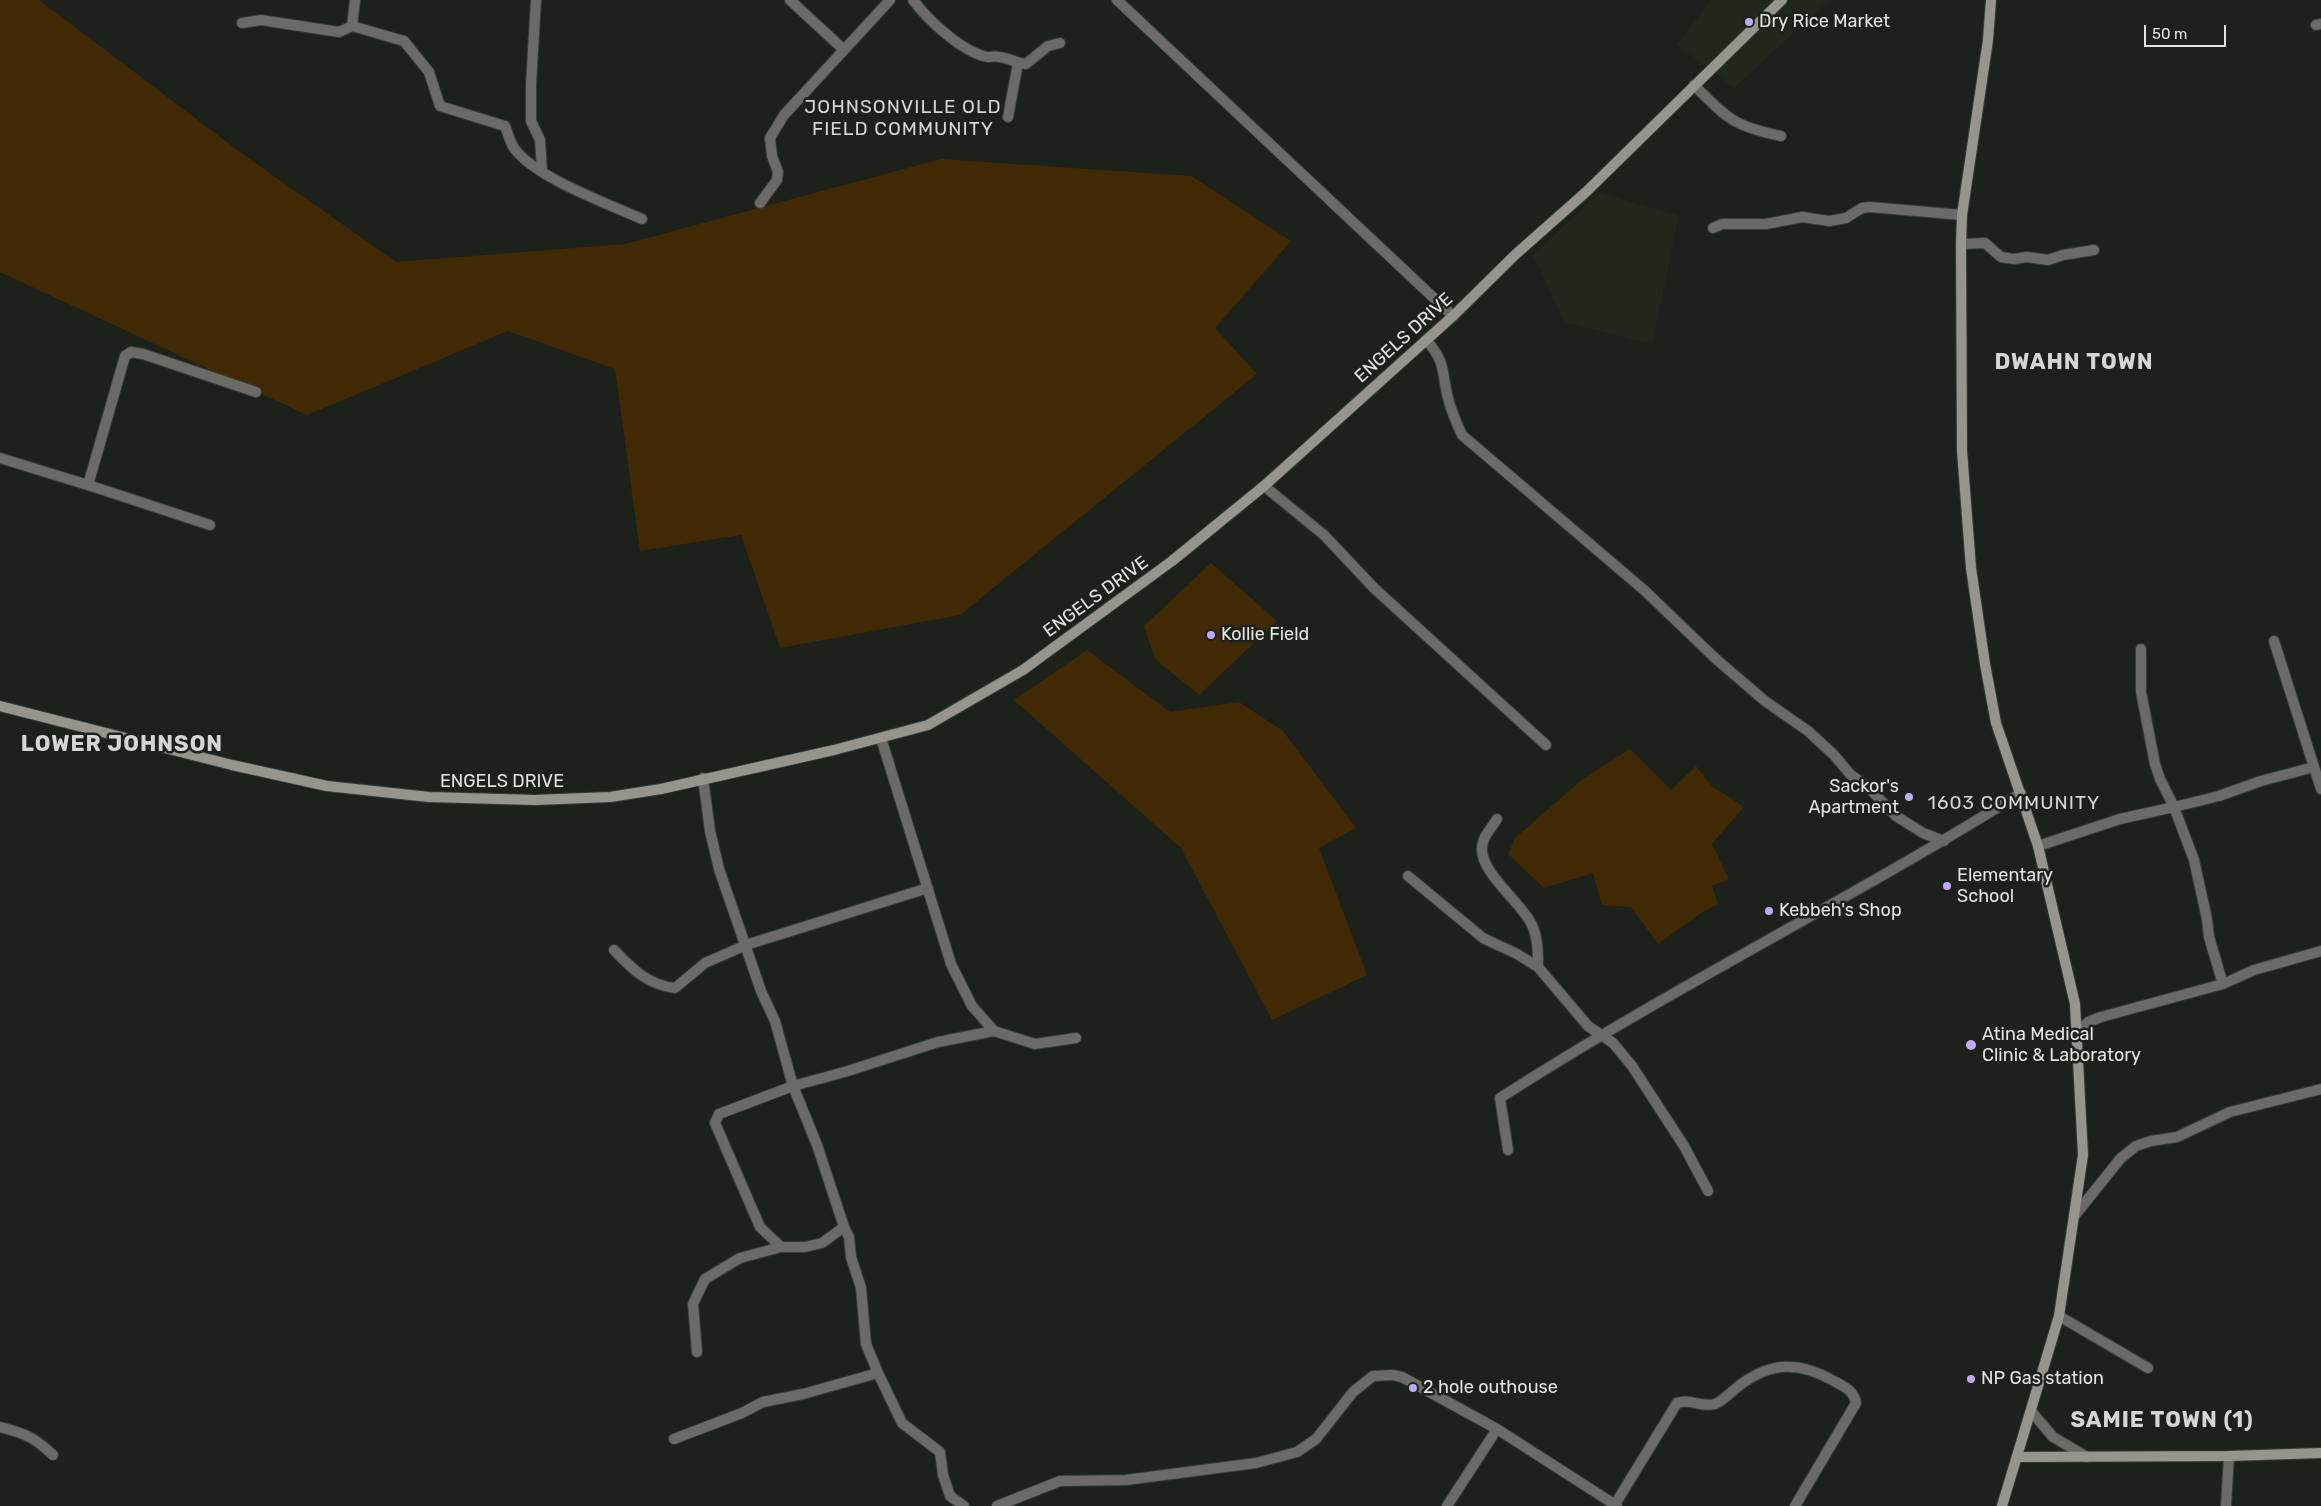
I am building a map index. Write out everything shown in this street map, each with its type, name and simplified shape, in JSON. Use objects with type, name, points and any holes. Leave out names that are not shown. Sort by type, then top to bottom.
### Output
[{"type":"street","points":[[352,26],[355,0]]},
{"type":"street","points":[[536,0],[531,120],[540,140],[542,170]]},
{"type":"street","points":[[790,0],[843,49]]},
{"type":"street","points":[[760,203],[777,180],[778,172],[772,156],[770,138],[784,115],[890,0]]},
{"type":"street","points":[[913,0],[928,19],[960,44],[987,56],[1000,57],[1026,64],[1048,46],[1060,43]]},
{"type":"street","points":[[1118,0],[1453,316]]},
{"type":"street","name":"ENGELS DRIVE","points":[[0,706],[232,765],[327,786],[428,798],[535,800],[601,798],[661,789],[881,738],[928,725],[1023,670],[1172,562],[1264,486],[1453,316],[1516,254],[1586,192],[1782,0]]},
{"type":"street","points":[[1991,0],[1988,40],[1962,215],[1962,451],[1971,568],[1984,664],[1996,723],[2038,846],[2075,1004],[2083,1155],[2059,1316],[2002,1506]]},
{"type":"street","points":[[242,23],[261,20],[339,32],[352,26],[404,41],[429,72],[440,106],[505,126],[514,147],[522,157],[567,186],[642,219]]},
{"type":"street","points":[[1008,117],[1018,63]]},
{"type":"street","points":[[1694,85],[1726,118],[1748,129],[1782,136]]},
{"type":"street","points":[[1713,228],[1722,224],[1766,224],[1802,217],[1829,221],[1846,218],[1862,208],[1870,207],[1962,215]]},
{"type":"street","points":[[1961,244],[1985,243],[2001,257],[2014,259],[2027,257],[2048,260],[2063,255],[2094,250]]},
{"type":"street","points":[[1426,340],[1438,354],[1444,371],[1447,395],[1453,415],[1462,434],[1644,590],[1716,659],[1765,701],[1808,731],[1834,754],[1850,774],[1869,788],[1896,816],[1923,833],[1944,841]]},
{"type":"street","points":[[88,485],[125,356],[131,352],[256,392]]},
{"type":"street","points":[[0,458],[210,525]]},
{"type":"street","points":[[1264,486],[1324,535],[1374,588],[1546,745]]},
{"type":"street","points":[[2274,641],[2321,789]]},
{"type":"street","points":[[2141,649],[2141,692],[2155,764],[2194,860],[2208,919],[2208,937],[2223,984]]},
{"type":"street","points":[[881,738],[951,964],[972,1006],[994,1031]]},
{"type":"street","points":[[2038,846],[2120,819],[2219,796],[2260,781],[2314,767]]},
{"type":"street","points":[[703,778],[710,831],[717,859],[761,990],[775,1021],[793,1086],[817,1145],[844,1228],[849,1237],[851,1257],[861,1288],[866,1344],[902,1423],[940,1452],[943,1475],[950,1496],[964,1506]]},
{"type":"street","points":[[1508,1150],[1500,1098],[1600,1034],[1944,841],[2021,793]]},
{"type":"street","points":[[1497,819],[1483,842],[1482,853],[1494,877],[1532,925],[1537,944],[1538,967]]},
{"type":"street","points":[[1408,876],[1483,938],[1517,954],[1538,967],[1588,1026],[1613,1043],[1632,1066],[1684,1146],[1708,1191]]},
{"type":"street","points":[[614,950],[637,974],[666,987],[675,988],[705,963],[746,945],[928,888]]},
{"type":"street","points":[[2076,1034],[2088,1022],[2101,1016],[2223,984],[2254,970],[2321,951]]},
{"type":"street","points":[[781,1247],[760,1227],[715,1123],[718,1114],[793,1086],[848,1071],[938,1042],[994,1031],[1035,1044],[1076,1038]]},
{"type":"street","points":[[2075,1216],[2121,1158],[2136,1146],[2151,1141],[2177,1137],[2230,1112],[2321,1089]]},
{"type":"street","points":[[697,1352],[692,1304],[705,1279],[740,1258],[781,1247],[805,1247],[822,1242],[844,1228]]},
{"type":"street","points":[[2059,1316],[2148,1368]]},
{"type":"street","points":[[998,1506],[1060,1482],[1126,1480],[1256,1463],[1298,1452],[1316,1439],[1353,1392],[1374,1376],[1393,1375],[1402,1377],[1497,1429],[1615,1506],[1678,1403],[1685,1400],[1708,1406],[1718,1402],[1756,1373],[1794,1365],[1819,1373],[1850,1390],[1855,1396],[1856,1403],[1795,1506]]},
{"type":"street","points":[[674,1439],[742,1413],[763,1402],[803,1394],[878,1373]]},
{"type":"street","points":[[2031,1411],[2052,1437],[2088,1457]]},
{"type":"street","points":[[0,1427],[22,1432],[37,1440],[53,1456]]},
{"type":"street","points":[[1447,1506],[1497,1429]]},
{"type":"street","points":[[2018,1457],[2229,1456],[2321,1453]]},
{"type":"street","points":[[2226,1506],[2229,1456]]},
{"type":"shaded area","points":[[0,0],[39,0],[244,155],[396,262],[625,244],[941,159],[1191,176],[1291,241],[1215,328],[1257,374],[960,615],[780,648],[741,535],[640,551],[615,369],[508,331],[307,415],[0,272]]},
{"type":"shaded area","name":"Dry Rice Market","points":[[1711,0],[1829,0],[1734,88],[1677,44]]},
{"type":"shaded area","points":[[1600,193],[1679,216],[1652,344],[1565,322],[1533,255]]},
{"type":"shaded area","points":[[1211,563],[1277,621],[1199,695],[1155,659],[1144,626]]},
{"type":"shaded area","points":[[1087,650],[1170,712],[1239,702],[1283,731],[1356,828],[1319,848],[1367,975],[1272,1020],[1181,848],[1014,700]]},
{"type":"shaded area","points":[[1630,749],[1671,790],[1696,766],[1712,786],[1744,807],[1712,844],[1729,879],[1712,886],[1718,904],[1704,911],[1658,944],[1631,907],[1602,905],[1593,873],[1544,888],[1508,854],[1515,838],[1583,779]]},
{"type":"place","name":"Dry Rice Market","points":[[1749,22]]},
{"type":"place","name":"Kollie Field","points":[[1211,635]]},
{"type":"place","name":"Sackor's Apartment","points":[[1909,797]]},
{"type":"place","name":"Elementary School","points":[[1947,886]]},
{"type":"place","name":"Kebbeh's Shop","points":[[1769,911]]},
{"type":"place","name":"Atina Medical Clinic & Laboratory","points":[[1971,1045]]},
{"type":"place","name":"NP Gas station","points":[[1971,1379]]},
{"type":"place","name":"2 hole outhouse","points":[[1413,1388]]},
{"type":"district","name":"JOHNSONVILLE OLD FIELD COMMUNITY","points":[[903,119]]},
{"type":"district","name":"DWAHN TOWN","points":[[2074,363]]},
{"type":"district","name":"LOWER JOHNSON","points":[[122,745]]},
{"type":"district","name":"1603 COMMUNITY","points":[[2014,804]]},
{"type":"district","name":"SAMIE TOWN (1)","points":[[2162,1421]]}]
